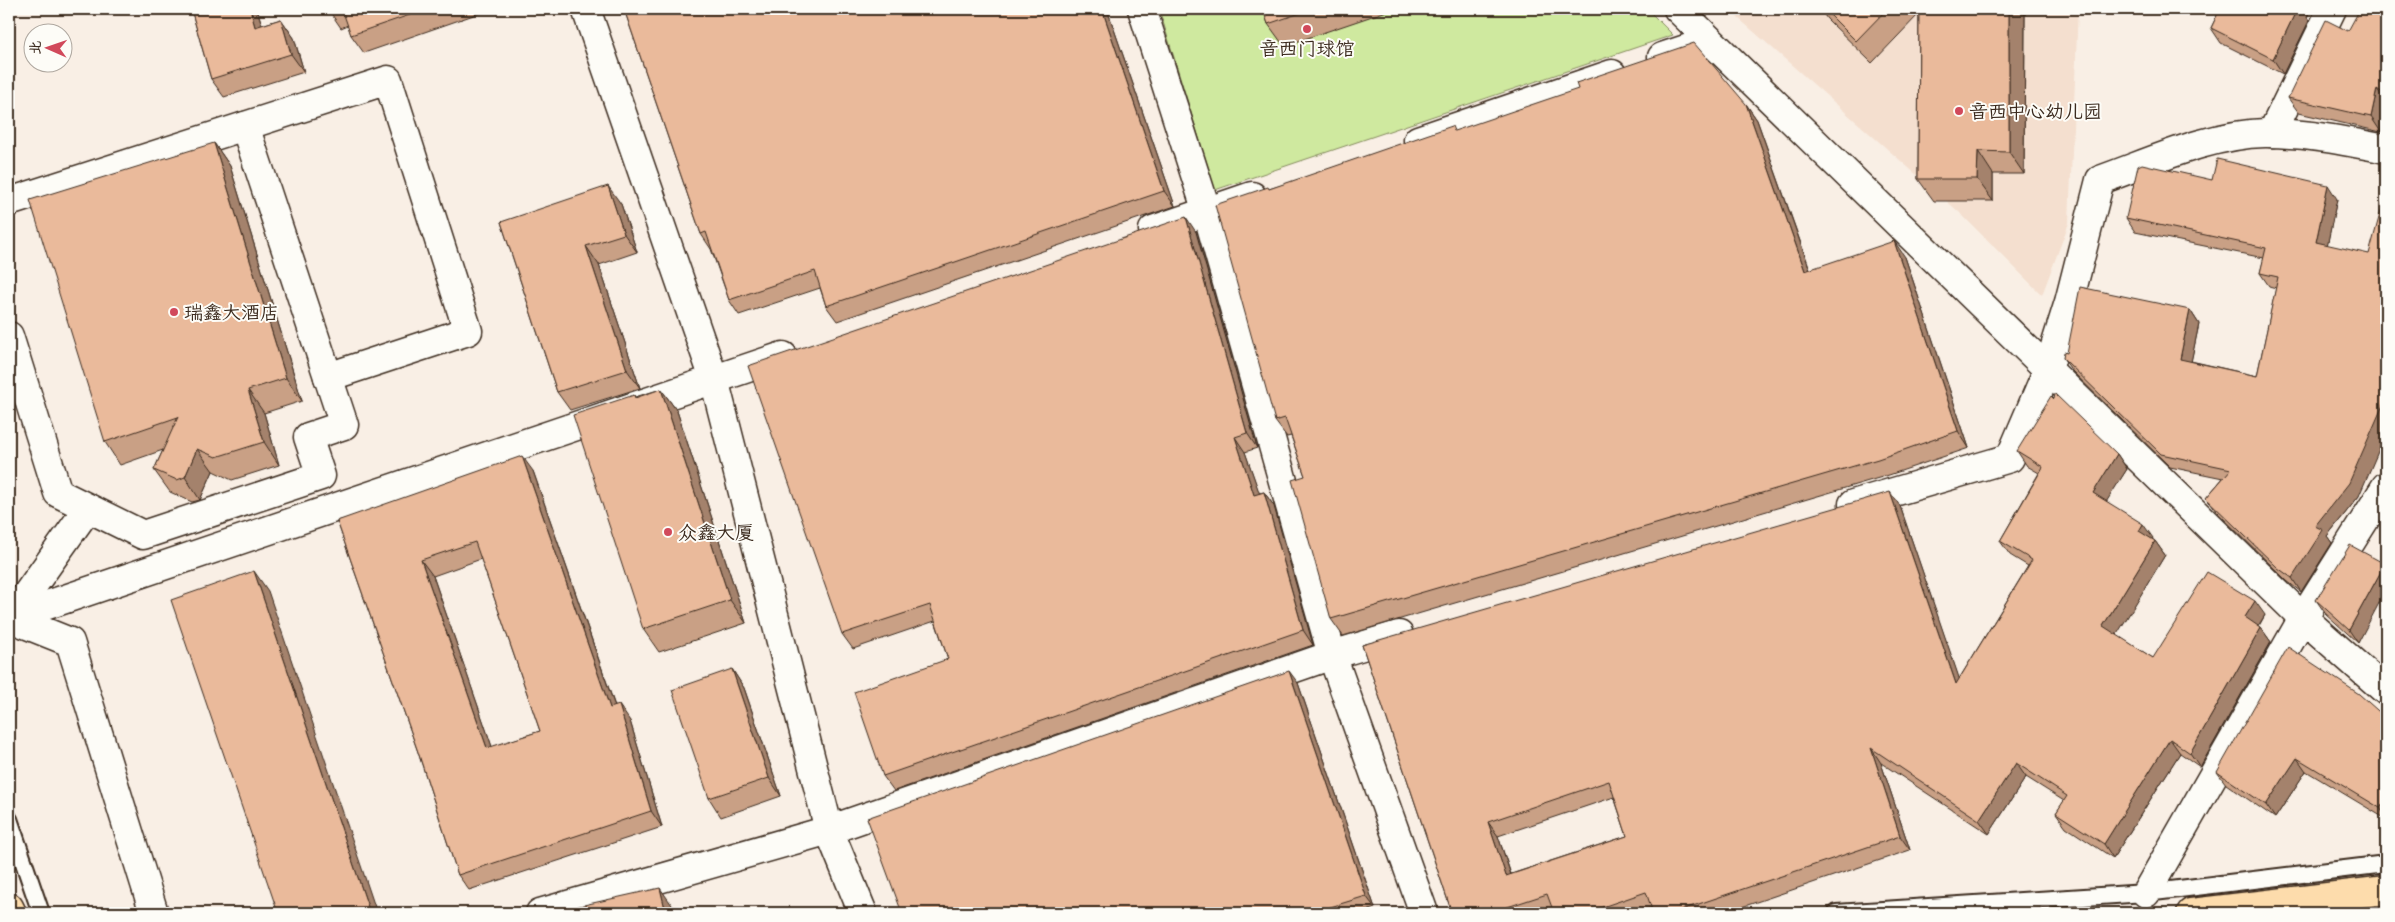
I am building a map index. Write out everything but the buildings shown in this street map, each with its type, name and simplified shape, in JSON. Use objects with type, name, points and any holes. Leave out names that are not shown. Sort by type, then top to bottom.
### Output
[{"type":"main road","points":[[2191,913],[2386,890]]},
{"type":"main road","points":[[9,907],[12,913]]},
{"type":"street","points":[[586,9],[714,379],[829,830],[863,913]]},
{"type":"street","points":[[1142,9],[1207,212],[1332,655],[1424,913]]},
{"type":"street","points":[[1678,9],[2303,618],[2386,691]]},
{"type":"street","points":[[2272,133],[2332,9]]},
{"type":"street","points":[[1391,149],[1710,41]]},
{"type":"street","points":[[9,202],[388,80],[468,331],[328,377]]},
{"type":"street","points":[[9,336],[58,493],[143,534],[321,476],[308,437],[344,426],[245,126]]},
{"type":"street","points":[[1828,511],[2010,458],[2048,369],[2069,302],[2100,180],[2223,138],[2272,133],[2316,136],[2386,149]]},
{"type":"street","points":[[1133,237],[1278,188]]},
{"type":"street","points":[[9,618],[807,348]]},
{"type":"street","points":[[2146,893],[2303,618],[2386,486]]},
{"type":"street","points":[[9,618],[88,508]]},
{"type":"street","points":[[9,618],[70,642],[154,913]]},
{"type":"street","points":[[540,913],[829,830],[1332,655],[1428,627]]},
{"type":"lane","points":[[9,819],[40,913]]},
{"type":"lane","points":[[1836,913],[2146,893],[2386,864]]},
{"type":"shaded area","name":"音西中心幼儿园","points":[[1728,9],[2078,9],[2069,223],[2042,295],[1959,212]]},
{"type":"green space","points":[[1159,9],[1647,9],[1673,35],[1215,190]]},
{"type":"place","name":"音西门球馆","points":[[1307,29]]},
{"type":"place","name":"音西中心幼儿园","points":[[1959,111]]},
{"type":"place","name":"瑞鑫大酒店","points":[[174,312]]},
{"type":"place","name":"众鑫大厦","points":[[668,532]]}]
